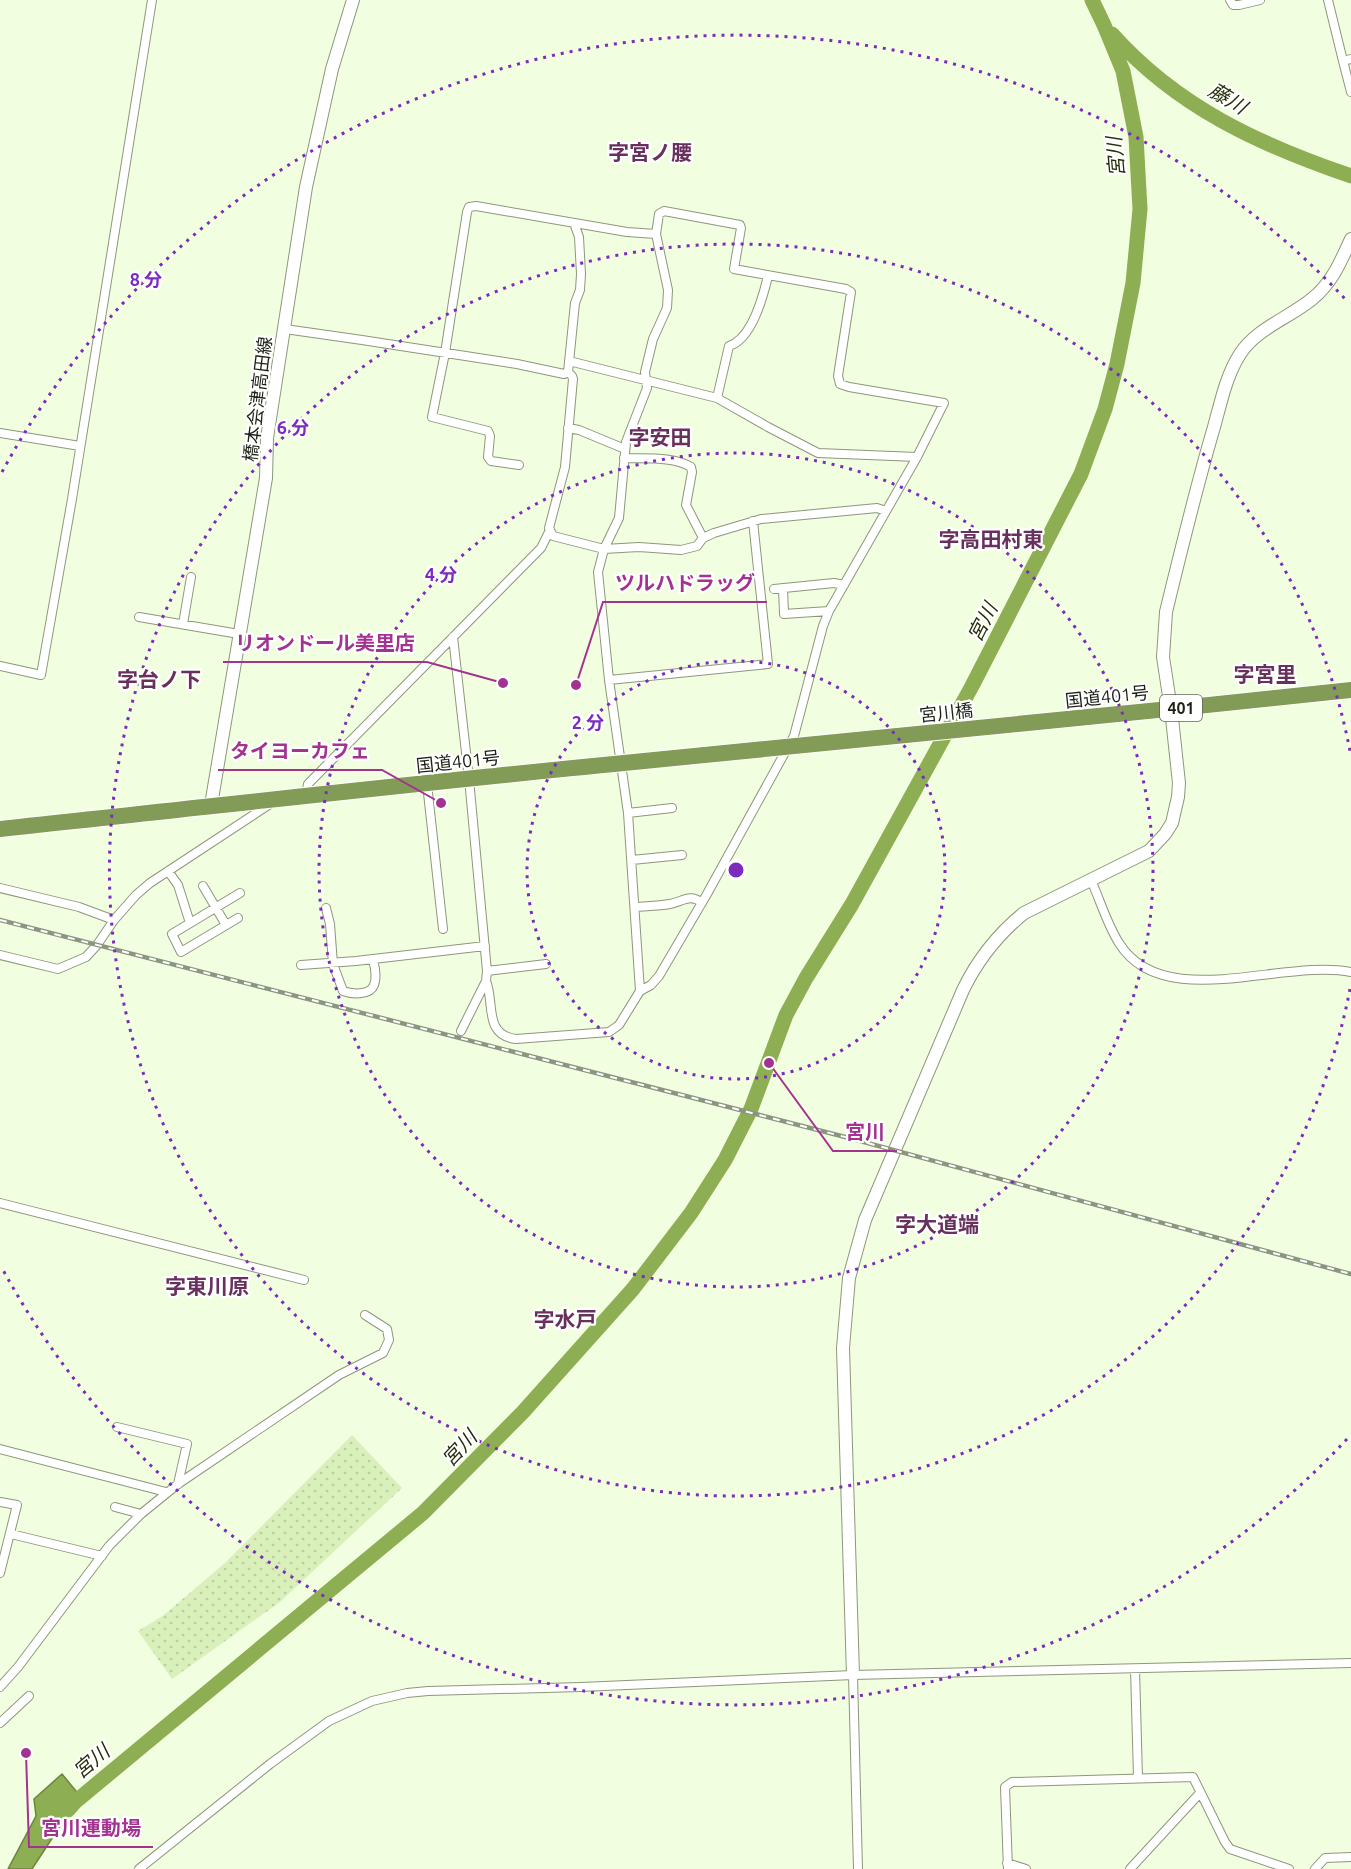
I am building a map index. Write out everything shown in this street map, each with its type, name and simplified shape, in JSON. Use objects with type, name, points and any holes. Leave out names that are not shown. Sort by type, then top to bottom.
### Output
[{"type":"highway","name":"国道401号","points":[[1011,725],[1351,690]]},
{"type":"highway","name":"宮川橋","points":[[885,738],[1011,725]]},
{"type":"highway","name":"国道401号","points":[[0,829],[211,805],[885,738]]},
{"type":"street","points":[[0,666],[41,675],[152,0]]},
{"type":"street","name":"橋本会津高田線","points":[[211,805],[266,478],[267,438],[306,187],[332,69],[352,0]]},
{"type":"street","points":[[1230,0],[1233,5],[1239,5],[1260,0]]},
{"type":"street","points":[[1328,0],[1347,60],[1351,92]]},
{"type":"street","points":[[519,465],[491,461],[488,457],[490,436],[488,431],[432,417],[445,353],[466,212],[469,207],[476,206],[627,232],[656,234]]},
{"type":"street","points":[[453,637],[469,779],[486,976],[494,1025],[504,1035],[516,1039],[609,1032],[619,1025],[640,991],[651,985],[659,976],[794,736],[823,626],[917,457],[944,403],[840,384],[838,376],[850,292],[846,289],[734,269],[740,225],[664,211],[659,214],[656,234],[668,290],[667,308],[653,339],[645,372],[646,388],[626,442],[618,518],[604,549],[598,572],[609,680],[628,813],[640,991]]},
{"type":"street","points":[[568,372],[575,303],[580,290],[581,274],[579,237],[574,223]]},
{"type":"street","points":[[858,1869],[843,1348],[849,1278],[865,1220],[963,990],[982,957],[1006,928],[1024,913],[1149,851],[1172,823],[1179,783],[1163,657],[1166,612],[1205,457],[1231,371],[1241,352],[1255,338],[1321,291],[1339,266],[1351,238]]},
{"type":"street","points":[[717,398],[729,346],[740,340],[757,313],[768,276]]},
{"type":"street","points":[[285,329],[362,339],[517,364],[564,374],[568,372]]},
{"type":"street","points":[[570,361],[717,398],[818,453],[917,457]]},
{"type":"street","points":[[568,372],[573,379],[565,467],[560,494],[550,522],[553,536],[604,549],[639,547],[681,550],[696,546],[703,537],[753,521],[878,507],[886,511]]},
{"type":"street","points":[[568,428],[579,430],[625,453],[691,467],[686,505],[703,537]]},
{"type":"street","points":[[0,433],[80,446]]},
{"type":"street","points":[[609,680],[768,664],[753,521]]},
{"type":"street","points":[[306,796],[308,784],[541,548],[550,530]]},
{"type":"street","points":[[183,624],[191,577]]},
{"type":"street","points":[[830,611],[784,614],[779,589],[834,583],[844,585]]},
{"type":"street","points":[[139,617],[239,634]]},
{"type":"street","points":[[427,784],[443,929]]},
{"type":"street","points":[[0,955],[58,969],[86,957],[136,895],[168,871],[273,804],[275,799]]},
{"type":"street","points":[[628,813],[672,808]]},
{"type":"street","points":[[632,860],[682,855]]},
{"type":"street","points":[[168,871],[178,885],[190,923]]},
{"type":"street","points":[[1091,880],[1120,944],[1143,967],[1156,973],[1188,980],[1312,969],[1351,972]]},
{"type":"street","points":[[203,886],[226,925]]},
{"type":"street","points":[[0,888],[79,907],[114,920]]},
{"type":"street","points":[[238,918],[181,952],[172,933],[240,893]]},
{"type":"street","points":[[635,907],[672,904],[683,899],[698,899],[702,903]]},
{"type":"street","points":[[326,908],[330,924],[333,963],[343,991],[361,993],[374,986],[374,960]]},
{"type":"street","points":[[301,965],[374,960],[485,946]]},
{"type":"street","points":[[486,976],[546,964]]},
{"type":"street","points":[[461,1031],[486,976]]},
{"type":"street","points":[[0,1203],[304,1280]]},
{"type":"street","points":[[0,1687],[18,1667],[110,1546],[166,1492],[339,1375],[383,1353],[389,1340],[387,1329],[365,1315]]},
{"type":"street","points":[[117,1427],[187,1444],[177,1484]]},
{"type":"street","points":[[0,1449],[166,1492]]},
{"type":"street","points":[[0,1502],[17,1505],[0,1573]]},
{"type":"street","points":[[115,1507],[141,1514]]},
{"type":"street","points":[[11,1534],[102,1556]]},
{"type":"street","points":[[139,1869],[270,1764],[329,1721],[372,1701],[400,1695],[428,1691],[853,1675],[1351,1663]]},
{"type":"street","points":[[1135,1669],[1138,1778]]},
{"type":"street","points":[[0,1723],[29,1696]]},
{"type":"street","points":[[1026,1869],[1008,1866],[1005,1787],[1012,1782],[1193,1777],[1230,1849],[1289,1869]]},
{"type":"street","points":[[1130,1869],[1200,1793]]},
{"type":"street","points":[[1315,1869],[1324,1858],[1351,1857]]},
{"type":"shaded area","points":[[352,1435],[402,1488],[280,1602],[172,1679],[138,1631],[164,1615],[226,1562]]},
{"type":"shaded area","points":[[62,1774],[85,1802],[68,1814],[32,1869],[8,1869],[36,1816],[34,1799]]},
{"type":"waterway","name":"宮川","points":[[68,1810],[423,1513],[523,1412],[633,1289],[691,1213],[725,1160],[751,1109],[786,1015],[852,904],[972,686],[1081,474],[1105,409],[1117,364],[1133,283],[1140,209],[1136,137],[1123,71],[1092,0]]},
{"type":"waterway","name":"藤川","points":[[1112,34],[1164,83],[1222,121],[1284,151],[1351,176]]},
{"type":"railway","points":[[0,920],[849,1138],[1351,1274]]},
{"type":"place","name":"リオンドール美里店","points":[[503,683]]},
{"type":"place","name":"ツルハドラッグ","points":[[576,685]]},
{"type":"place","name":"タイヨーカフェ","points":[[441,803]]},
{"type":"place","name":"宮川","points":[[769,1063]]},
{"type":"place","name":"宮川運動場","points":[[26,1753]]},
{"type":"district","name":"字宮ノ腰","points":[[650,152]]},
{"type":"district","name":"字安田","points":[[660,437]]},
{"type":"district","name":"字高田村東","points":[[991,539]]},
{"type":"district","name":"字宮里","points":[[1265,674]]},
{"type":"district","name":"字台ノ下","points":[[159,679]]},
{"type":"district","name":"字大道端","points":[[937,1224]]},
{"type":"district","name":"字東川原","points":[[207,1286]]},
{"type":"district","name":"字水戸","points":[[565,1319]]}]
